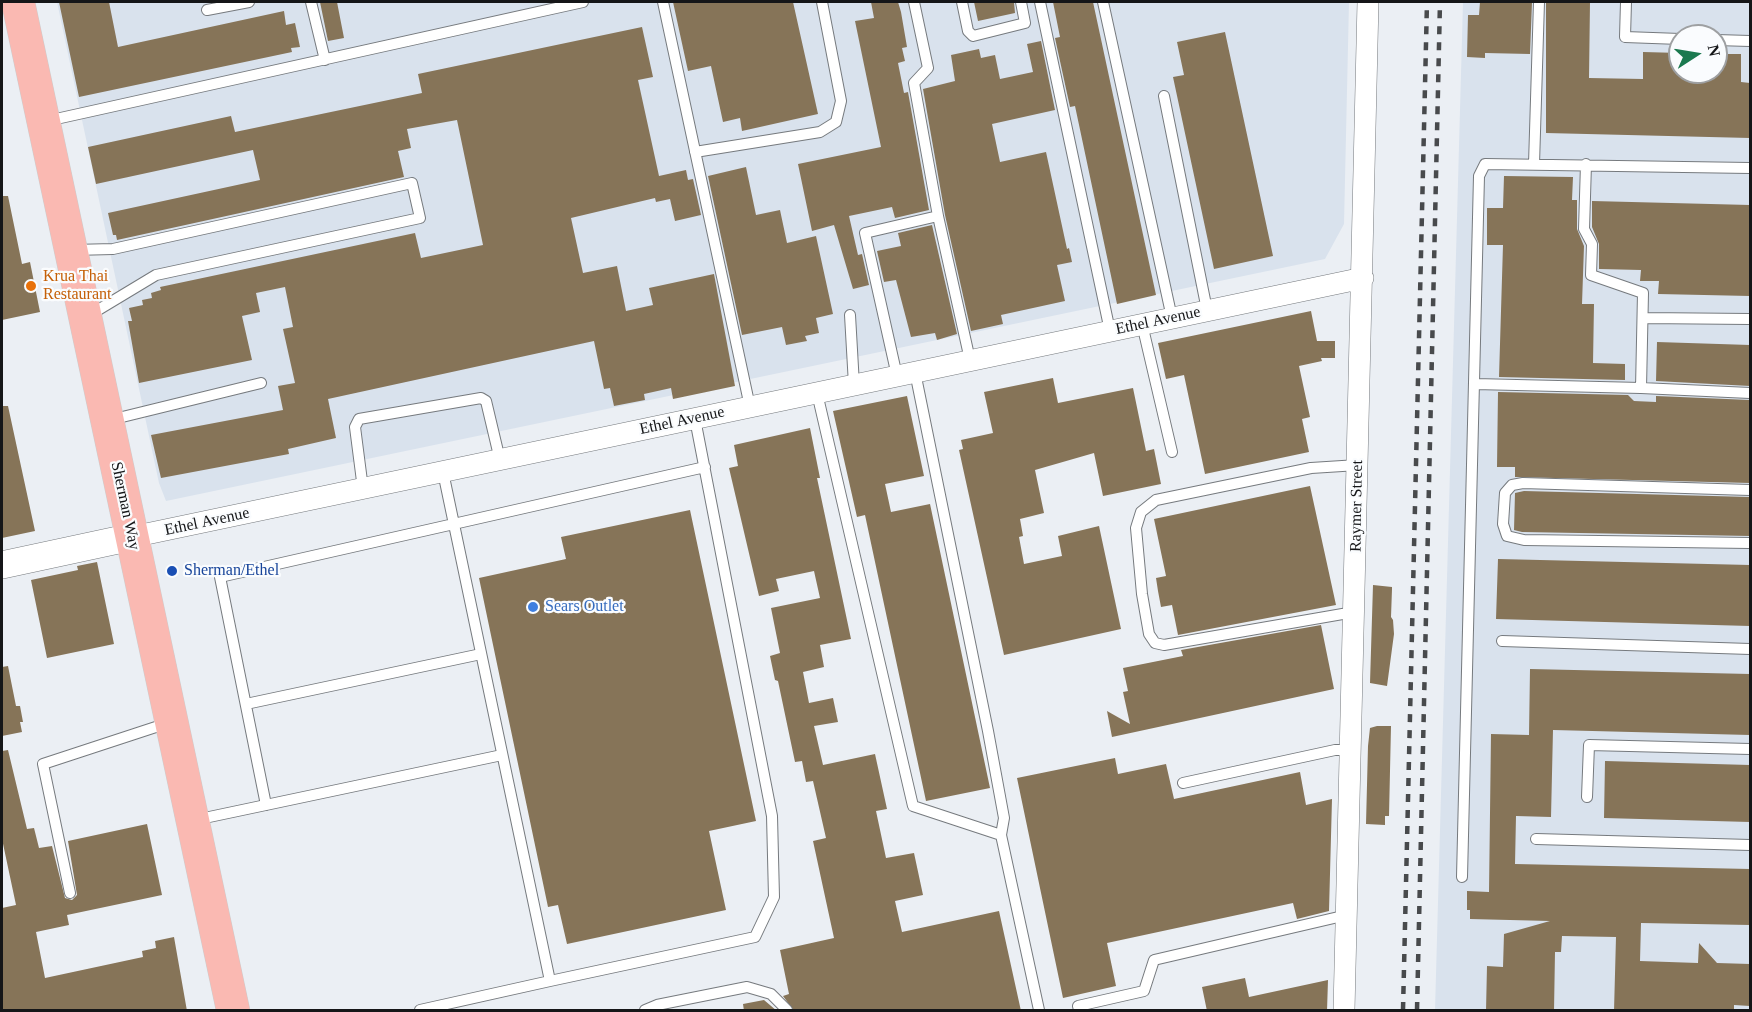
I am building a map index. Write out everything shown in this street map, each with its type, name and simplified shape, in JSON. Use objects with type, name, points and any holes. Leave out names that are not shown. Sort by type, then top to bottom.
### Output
[{"type":"main road","name":"Sherman Way","points":[[18,2],[233,1011]]},
{"type":"street","name":"Raymer Street","points":[[1344,1011],[1368,2]]},
{"type":"street","name":"Ethel Avenue","points":[[2,565],[1363,278]]},
{"type":"lane","points":[[207,10],[249,2]]},
{"type":"lane","points":[[311,2],[325,60]]},
{"type":"lane","points":[[44,122],[583,2]]},
{"type":"lane","points":[[663,2],[750,407]]},
{"type":"lane","points":[[695,152],[820,132],[836,122],[841,101],[822,2]]},
{"type":"lane","points":[[914,2],[928,68],[914,83],[938,216],[970,360]]},
{"type":"lane","points":[[962,2],[968,31],[973,36],[1025,23],[1021,2]]},
{"type":"lane","points":[[1040,2],[1110,331]]},
{"type":"lane","points":[[1102,2],[1172,318]]},
{"type":"lane","points":[[1534,164],[1539,2]]},
{"type":"lane","points":[[1626,2],[1624,37],[1668,39]]},
{"type":"lane","points":[[1728,40],[1750,41]]},
{"type":"lane","points":[[1164,96],[1207,310]]},
{"type":"lane","points":[[1462,877],[1479,176],[1485,164],[1750,168]]},
{"type":"lane","points":[[1586,164],[1584,229],[1592,244],[1592,275],[1643,293],[1641,388]]},
{"type":"lane","points":[[71,250],[113,249],[412,183],[420,218],[156,275],[85,317]]},
{"type":"lane","points":[[938,216],[865,233],[906,374],[990,742],[1004,818],[1001,836],[1039,1011]]},
{"type":"lane","points":[[850,315],[854,385]]},
{"type":"lane","points":[[1643,318],[1750,320]]},
{"type":"lane","points":[[1142,324],[1172,452]]},
{"type":"lane","points":[[107,421],[261,383]]},
{"type":"lane","points":[[1475,384],[1750,393]]},
{"type":"lane","points":[[817,393],[913,806],[1001,836]]},
{"type":"lane","points":[[363,489],[355,427],[359,419],[481,398],[486,400],[500,460]]},
{"type":"lane","points":[[420,1011],[755,938],[774,897],[772,816],[695,419]]},
{"type":"lane","points":[[1354,612],[1164,645],[1155,644],[1149,634],[1142,594],[1136,528],[1140,512],[1156,500],[1311,468],[1358,465]]},
{"type":"lane","points":[[266,805],[220,577],[705,467]]},
{"type":"lane","points":[[443,472],[550,981]]},
{"type":"lane","points":[[1750,489],[1523,483],[1512,485],[1505,493],[1503,524],[1507,536],[1524,540],[1750,543]]},
{"type":"lane","points":[[1502,641],[1750,648]]},
{"type":"lane","points":[[246,704],[481,654]]},
{"type":"lane","points":[[70,893],[43,764],[171,722]]},
{"type":"lane","points":[[1587,797],[1589,745],[1750,749]]},
{"type":"lane","points":[[1183,783],[1335,750],[1351,750]]},
{"type":"lane","points":[[192,820],[502,755]]},
{"type":"lane","points":[[1536,839],[1750,845]]},
{"type":"lane","points":[[1078,1011],[1078,1006],[1144,991],[1154,960],[1347,915]]},
{"type":"lane","points":[[645,1011],[657,1005],[747,987],[771,994],[787,1011]]},
{"type":"shaded area","points":[[57,2],[1349,2],[1344,224],[1325,259],[166,501],[159,483]]},
{"type":"shaded area","points":[[1463,2],[1750,2],[1750,1010],[1435,1010]]},
{"type":"building","points":[[59,2],[109,2],[118,47],[284,11],[286,25],[295,23],[300,47],[291,48],[292,52],[79,97]]},
{"type":"building","points":[[320,2],[337,2],[344,38],[328,41]]},
{"type":"building","points":[[673,2],[793,2],[818,114],[742,131],[740,118],[723,122],[711,66],[688,71]]},
{"type":"building","points":[[871,2],[898,2],[901,12],[907,47],[902,48],[905,61],[898,63],[904,93],[908,92],[929,210],[895,218],[892,207],[849,216],[858,255],[862,254],[869,285],[853,289],[834,225],[812,231],[798,164],[881,147],[855,21],[874,18]]},
{"type":"building","points":[[974,2],[1014,2],[1015,13],[978,21]]},
{"type":"building","points":[[1053,2],[1093,2],[1156,295],[1117,304],[1075,106],[1070,107],[1055,38],[1060,37]]},
{"type":"building","points":[[1480,2],[1532,2],[1530,54],[1485,53],[1485,58],[1467,57],[1468,15],[1479,15]]},
{"type":"building","points":[[1546,2],[1590,2],[1589,78],[1643,79],[1643,52],[1668,53],[1668,84],[1728,84],[1728,54],[1741,54],[1741,82],[1750,83],[1750,138],[1546,133]]},
{"type":"building","points":[[642,27],[653,77],[638,80],[659,176],[686,170],[688,180],[693,179],[701,215],[675,221],[670,199],[656,202],[655,198],[571,218],[583,273],[617,266],[626,311],[653,305],[649,288],[714,274],[735,386],[673,399],[671,388],[644,394],[645,400],[614,406],[610,388],[604,389],[594,341],[328,399],[336,438],[288,449],[289,454],[161,478],[151,435],[283,410],[278,386],[295,383],[283,329],[293,327],[285,287],[256,293],[260,312],[242,316],[252,360],[139,383],[128,321],[132,321],[129,308],[143,305],[142,300],[152,298],[151,293],[161,290],[160,287],[415,233],[421,258],[483,245],[457,120],[407,129],[411,148],[398,151],[404,177],[117,240],[116,235],[113,235],[108,213],[260,180],[253,150],[96,184],[88,147],[231,116],[235,132],[422,93],[418,74]]},
{"type":"building","points":[[1225,32],[1273,256],[1214,269],[1173,77],[1184,75],[1177,42]]},
{"type":"building","points":[[1041,41],[1055,110],[992,124],[1000,162],[1046,152],[1067,249],[1069,248],[1072,262],[1057,265],[1065,301],[1001,315],[1003,324],[971,331],[945,215],[923,89],[955,81],[951,55],[979,49],[981,58],[995,55],[1000,79],[1033,72],[1027,44]]},
{"type":"building","points":[[746,167],[756,215],[780,210],[787,243],[816,236],[833,314],[816,318],[819,333],[805,336],[807,341],[786,345],[782,327],[742,335],[708,176]]},
{"type":"building","points":[[1504,176],[1573,177],[1572,200],[1577,200],[1577,229],[1584,246],[1582,304],[1594,304],[1593,363],[1625,364],[1625,380],[1499,377],[1503,245],[1487,245],[1487,208],[1503,208]]},
{"type":"building","points":[[2,196],[8,196],[22,264],[30,262],[40,312],[2,320]]},
{"type":"building","points":[[1592,201],[1750,205],[1750,296],[1658,294],[1659,281],[1640,281],[1641,270],[1599,269],[1599,244],[1592,227]]},
{"type":"building","points":[[932,225],[957,334],[937,340],[935,333],[911,337],[896,280],[884,282],[877,251],[901,246],[898,233]]},
{"type":"building","points":[[1311,311],[1317,341],[1335,341],[1335,358],[1321,358],[1322,361],[1299,366],[1310,417],[1302,419],[1309,452],[1205,474],[1184,375],[1166,379],[1158,343]]},
{"type":"building","points":[[1657,342],[1750,345],[1750,386],[1656,381]]},
{"type":"building","points":[[1053,378],[1058,403],[1133,388],[1146,451],[1154,449],[1161,484],[1103,496],[1094,453],[1035,470],[1044,513],[1020,519],[1023,536],[1019,537],[1024,564],[1062,556],[1058,536],[1099,526],[1121,629],[1004,655],[959,450],[963,449],[961,440],[993,433],[984,392]]},
{"type":"building","points":[[1498,392],[1628,395],[1634,401],[1656,402],[1656,396],[1750,400],[1750,483],[1515,477],[1515,467],[1497,467]]},
{"type":"building","points":[[907,396],[924,476],[885,484],[891,512],[930,504],[990,788],[926,801],[865,515],[857,517],[833,411]]},
{"type":"building","points":[[2,406],[8,406],[35,531],[2,538]]},
{"type":"building","points":[[810,428],[820,478],[817,478],[851,639],[820,645],[824,667],[803,672],[809,703],[833,698],[838,722],[814,726],[823,765],[875,754],[887,809],[876,811],[886,858],[914,853],[923,895],[895,901],[902,932],[999,911],[1021,1011],[794,1011],[783,996],[789,994],[780,950],[834,938],[813,841],[826,838],[813,781],[806,782],[802,761],[795,762],[778,681],[775,680],[770,656],[780,653],[771,608],[820,598],[814,571],[776,579],[779,591],[759,596],[729,468],[738,466],[734,445]]},
{"type":"building","points":[[1310,486],[1336,605],[1178,635],[1172,605],[1161,607],[1156,578],[1166,576],[1154,519]]},
{"type":"building","points":[[1524,491],[1750,497],[1750,536],[1522,532],[1514,530],[1515,493]]},
{"type":"building","points":[[690,510],[756,821],[709,831],[726,910],[567,944],[558,905],[548,907],[479,578],[566,559],[561,537]]},
{"type":"building","points":[[1498,559],[1750,565],[1750,626],[1496,619]]},
{"type":"building","points":[[97,562],[114,644],[47,658],[31,580],[78,570],[77,566]]},
{"type":"building","points":[[1373,585],[1392,587],[1391,617],[1394,634],[1387,686],[1370,683]]},
{"type":"building","points":[[1321,625],[1334,689],[1112,737],[1107,711],[1130,724],[1123,692],[1128,691],[1123,668],[1183,656],[1181,650]]},
{"type":"building","points":[[8,666],[16,706],[20,706],[23,722],[20,722],[22,732],[2,736],[2,667]]},
{"type":"building","points":[[1530,669],[1750,674],[1750,735],[1553,730],[1551,817],[1516,816],[1515,864],[1750,869],[1750,925],[1641,923],[1640,961],[1698,963],[1699,943],[1717,963],[1750,964],[1750,1006],[1734,1005],[1734,1011],[1614,1011],[1616,937],[1562,936],[1561,952],[1555,952],[1554,1011],[1486,1011],[1487,966],[1503,967],[1504,934],[1550,921],[1470,919],[1470,910],[1467,910],[1467,891],[1489,892],[1491,734],[1529,735]]},
{"type":"building","points":[[1391,726],[1389,816],[1385,816],[1385,825],[1366,824],[1370,728]]},
{"type":"building","points":[[8,750],[27,829],[34,828],[39,848],[52,846],[65,898],[72,900],[77,895],[68,841],[147,824],[162,895],[67,915],[69,925],[36,932],[45,978],[143,957],[142,951],[156,948],[155,941],[174,937],[187,1011],[2,1011],[2,908],[16,905],[2,839],[2,751]]},
{"type":"building","points":[[1115,758],[1118,774],[1166,764],[1174,799],[1300,772],[1306,805],[1332,799],[1329,911],[1297,919],[1293,903],[1107,943],[1116,986],[1063,998],[1017,778]]},
{"type":"building","points":[[1605,761],[1750,765],[1750,822],[1604,818]]},
{"type":"building","points":[[1245,978],[1249,997],[1328,980],[1327,1011],[1207,1011],[1202,987]]},
{"type":"building","points":[[764,1000],[777,1011],[744,1011],[743,1004]]},
{"type":"railway","points":[[1403,1010],[1427,2]]},
{"type":"railway","points":[[1417,1010],[1440,2]]},
{"type":"place","name":"Krua Thai Restaurant","points":[[31,286]]},
{"type":"place","name":"Sherman/Ethel","points":[[172,571]]},
{"type":"place","name":"Sears Outlet","points":[[533,607]]}]
